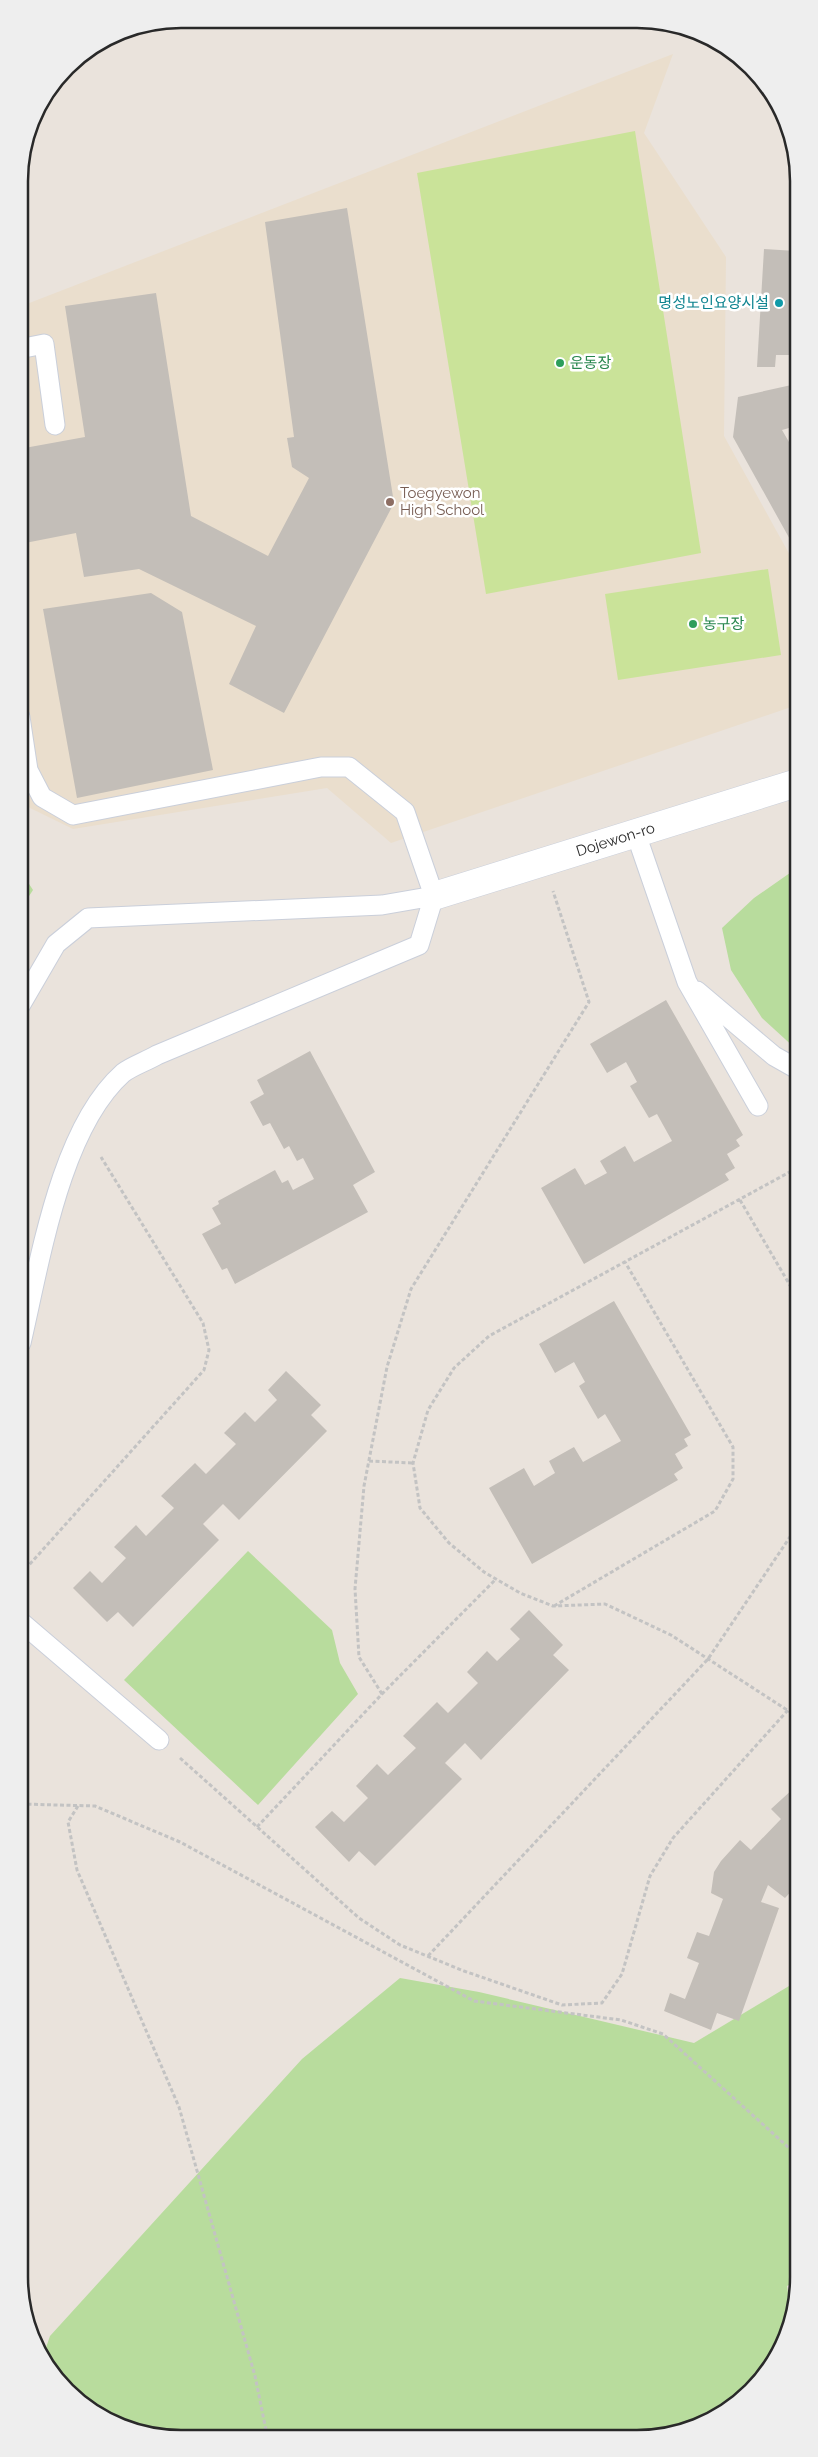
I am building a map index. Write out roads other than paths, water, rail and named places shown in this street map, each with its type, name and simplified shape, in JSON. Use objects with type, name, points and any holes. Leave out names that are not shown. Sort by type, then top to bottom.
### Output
[{"type":"street","name":"Dojewon-ro","points":[[434,896],[790,785]]},
{"type":"lane","points":[[28,347],[44,344],[55,425]]},
{"type":"lane","points":[[27,1316],[62,1176],[92,1110],[124,1072],[157,1055],[419,946],[434,896],[405,812],[349,766],[321,767],[73,815],[42,797],[28,768]]},
{"type":"lane","points":[[636,834],[687,982],[758,1106]]},
{"type":"lane","points":[[28,993],[56,944],[88,918],[382,905],[434,896]]},
{"type":"lane","points":[[687,982],[774,1056],[790,1065]]},
{"type":"lane","points":[[27,1627],[159,1740]]},
{"type":"place","name":"명성노인요양시설","points":[[779,303]]},
{"type":"place","name":"운동장","points":[[560,363]]},
{"type":"place","name":"Toegyewon High School","points":[[390,502]]},
{"type":"place","name":"농구장","points":[[693,624]]}]
